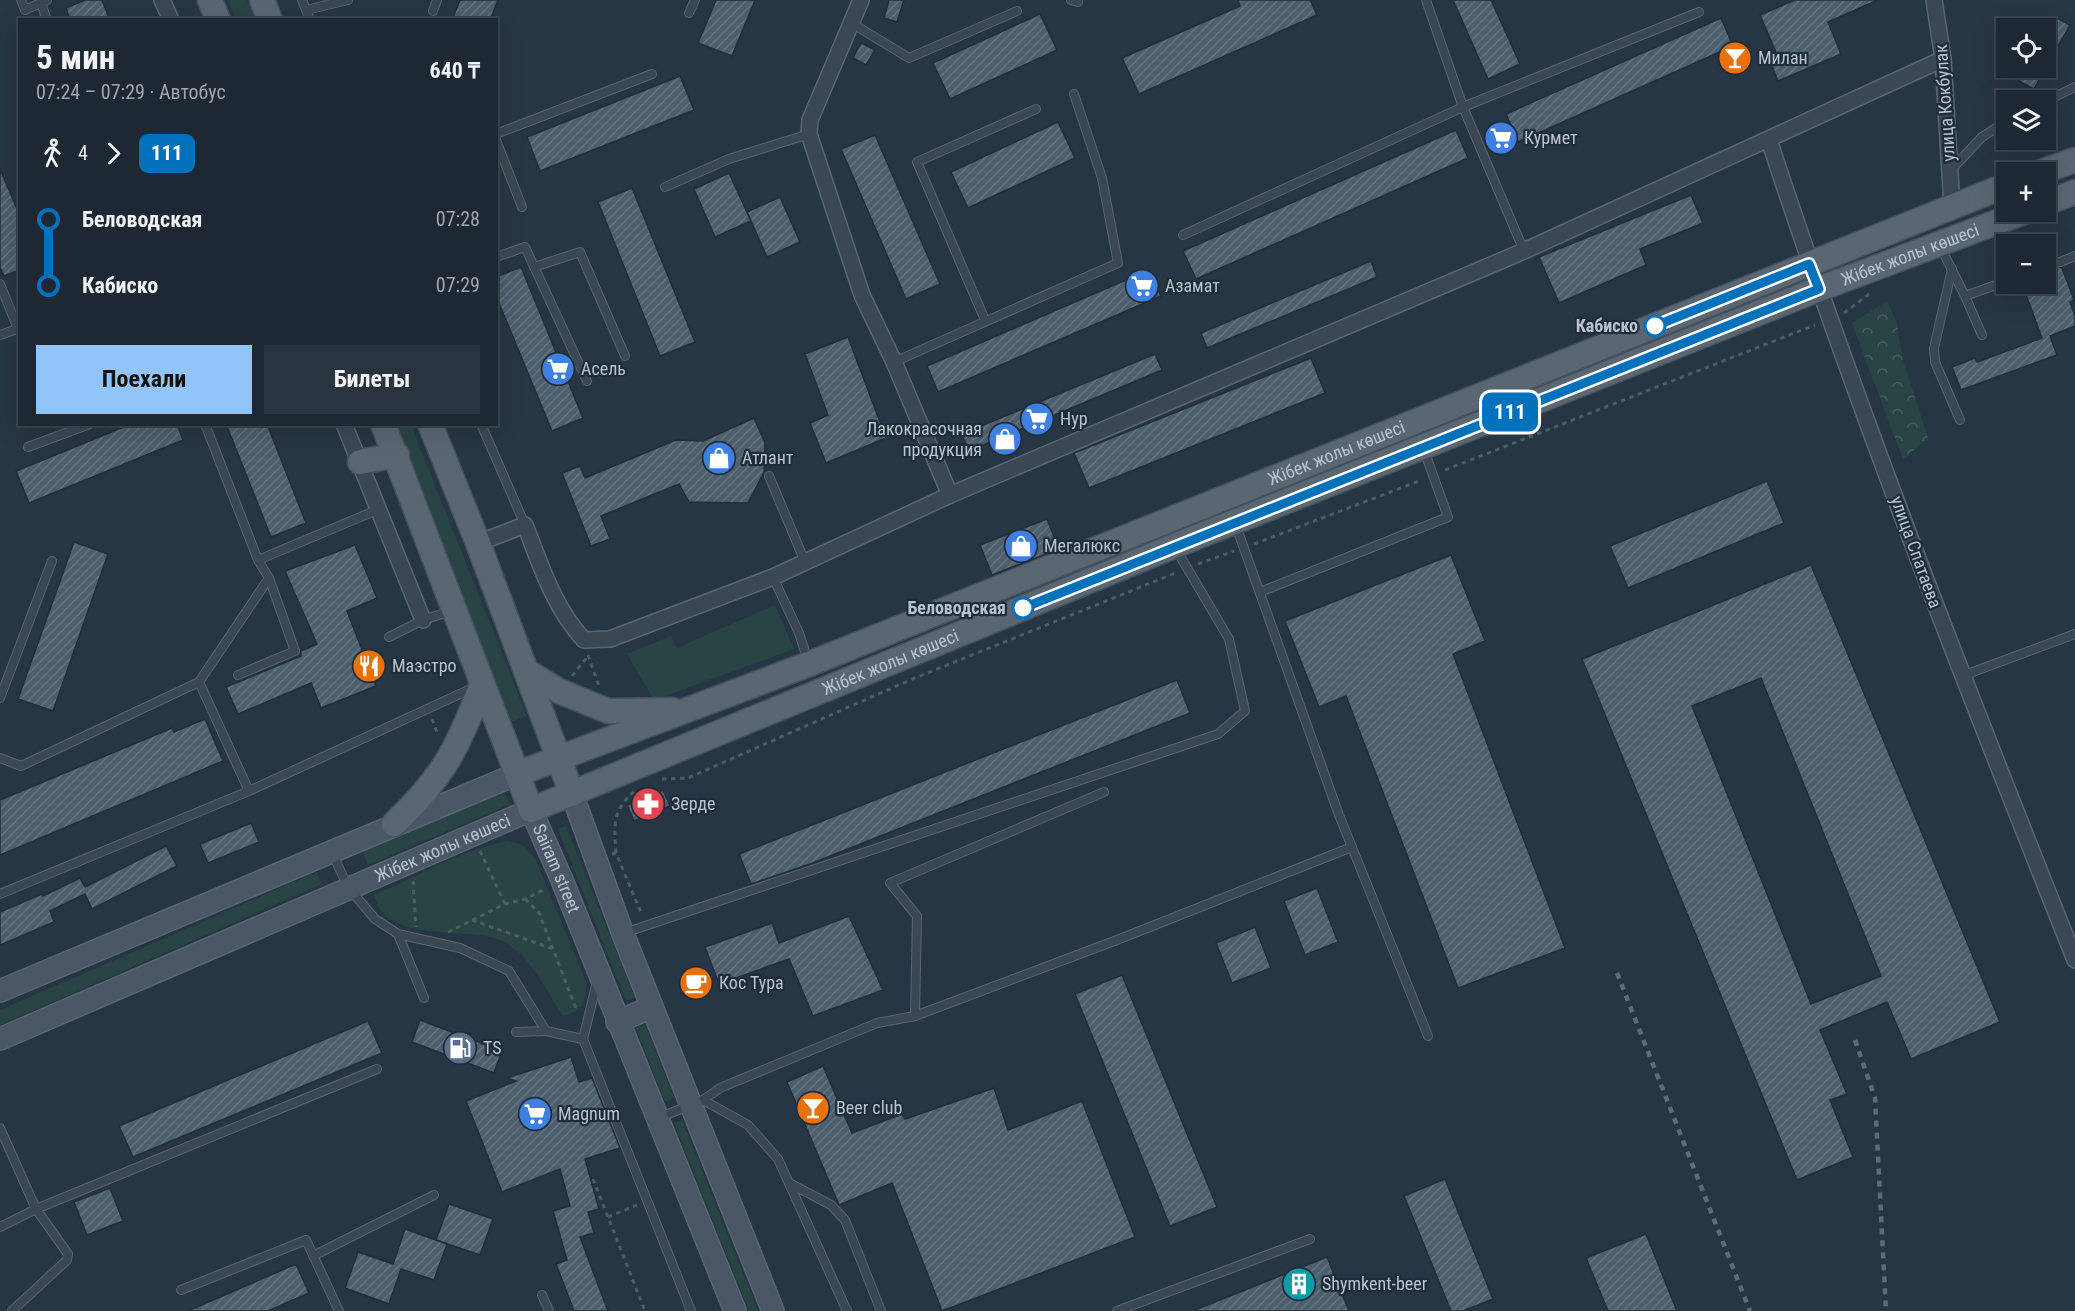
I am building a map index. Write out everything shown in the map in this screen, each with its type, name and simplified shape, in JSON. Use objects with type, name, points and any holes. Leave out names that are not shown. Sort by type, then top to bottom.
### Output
[{"type":"main road","points":[[210,0],[217,18]]},
{"type":"main road","points":[[262,0],[269,18]]},
{"type":"main road","points":[[2056,166],[2075,159]]},
{"type":"main road","name":"Жібек жолы көшесі","points":[[0,991],[517,774],[809,664],[1996,189]]},
{"type":"main road","points":[[2056,199],[2075,192]]},
{"type":"main road","name":"Жібек жолы көшесі","points":[[0,1039],[531,810],[1174,546],[1819,289],[1998,222]]},
{"type":"main road","name":"Sairam street","points":[[384,426],[397,455],[531,810],[562,880],[617,1022],[735,1311]]},
{"type":"main road","points":[[431,426],[478,543],[623,934],[652,1007],[697,1102],[773,1311]]},
{"type":"main road","points":[[360,462],[397,455]]},
{"type":"main road","points":[[526,671],[560,691],[608,711],[689,709]]},
{"type":"main road","points":[[394,824],[420,799],[444,769],[461,739],[482,684]]},
{"type":"main road","points":[[617,1022],[652,1007]]},
{"type":"street","points":[[162,0],[170,18]]},
{"type":"street","points":[[861,0],[853,24],[810,120],[809,135],[862,295],[894,362],[950,495]]},
{"type":"street","name":"улица Кокбулак","points":[[1934,0],[1943,59],[1952,206]]},
{"type":"street","points":[[478,543],[525,525],[549,588],[573,628],[584,640],[610,639],[773,577],[950,495],[1524,251],[1943,59]]},
{"type":"street","name":"улица Спатаева","points":[[1769,140],[1809,264],[1962,675],[2075,960]]},
{"type":"street","points":[[345,426],[423,620]]},
{"type":"lane","points":[[21,0],[25,9],[44,1],[47,18]]},
{"type":"lane","points":[[302,0],[309,18]]},
{"type":"lane","points":[[306,10],[348,0]]},
{"type":"lane","points":[[433,11],[437,0]]},
{"type":"lane","points":[[689,13],[695,0]]},
{"type":"lane","points":[[1426,0],[1463,107],[1524,251]]},
{"type":"lane","points":[[853,24],[909,58],[1017,11]]},
{"type":"lane","points":[[1183,235],[1463,107],[1699,12]]},
{"type":"lane","points":[[498,133],[652,74]]},
{"type":"lane","points":[[2056,96],[2075,87]]},
{"type":"lane","points":[[894,362],[1118,263],[1102,178],[1074,94]]},
{"type":"lane","points":[[985,320],[917,162],[1036,109]]},
{"type":"lane","points":[[1950,171],[1982,137],[1996,128]]},
{"type":"lane","points":[[665,187],[729,159],[809,135]]},
{"type":"lane","points":[[498,145],[522,207]]},
{"type":"lane","points":[[1940,244],[1982,335]]},
{"type":"lane","points":[[498,256],[525,247],[587,381]]},
{"type":"lane","points":[[534,267],[580,252],[626,356]]},
{"type":"lane","points":[[2060,262],[2075,256]]},
{"type":"lane","points":[[1952,269],[1936,335],[1935,355],[1960,420]]},
{"type":"lane","points":[[0,284],[18,326]]},
{"type":"lane","points":[[1965,296],[1996,285]]},
{"type":"lane","points":[[0,335],[18,328]]},
{"type":"lane","points":[[28,447],[85,426]]},
{"type":"lane","points":[[206,426],[258,560],[269,578],[296,651],[238,675]]},
{"type":"lane","points":[[482,426],[525,525]]},
{"type":"lane","points":[[1260,592],[1448,517],[1423,447]]},
{"type":"lane","points":[[769,476],[805,562]]},
{"type":"lane","points":[[258,560],[377,510]]},
{"type":"lane","points":[[1234,522],[1352,847],[1428,1036]]},
{"type":"lane","points":[[623,934],[1218,734],[1245,711],[1229,639],[1174,546]]},
{"type":"lane","points":[[0,698],[52,561]]},
{"type":"lane","points":[[773,577],[799,633],[809,664]]},
{"type":"lane","points":[[0,758],[21,766],[199,682],[269,578]]},
{"type":"lane","points":[[389,638],[423,620],[454,609]]},
{"type":"lane","points":[[1962,675],[2075,634]]},
{"type":"lane","points":[[199,682],[249,791]]},
{"type":"lane","points":[[0,894],[249,791],[482,684]]},
{"type":"lane","points":[[915,1016],[916,916],[890,883],[1104,792]]},
{"type":"lane","points":[[656,1118],[697,1102],[720,1088],[877,1023],[915,1016],[1117,940],[1352,847]]},
{"type":"lane","points":[[331,851],[348,887],[375,919],[398,934],[460,948],[509,971],[546,1031]]},
{"type":"lane","points":[[398,934],[424,998]]},
{"type":"lane","points":[[599,975],[583,1039],[692,1311]]},
{"type":"lane","points":[[516,1032],[546,1031],[583,1039]]},
{"type":"lane","points":[[0,1227],[36,1209],[377,1069]]},
{"type":"lane","points":[[697,1102],[748,1125],[778,1159],[847,1311]]},
{"type":"lane","points":[[0,1128],[36,1209],[68,1254],[67,1260],[12,1311]]},
{"type":"lane","points":[[789,1183],[831,1205],[845,1220],[882,1311]]},
{"type":"lane","points":[[313,1256],[434,1195]]},
{"type":"lane","points":[[1117,1311],[1310,1239]]},
{"type":"lane","points":[[181,1290],[306,1240],[339,1311]]},
{"type":"lane","points":[[542,1295],[549,1311]]},
{"type":"path","points":[[660,779],[688,778],[910,680],[1188,568],[1830,320],[1849,311],[1877,289]]},
{"type":"path","points":[[471,858],[480,854]]},
{"type":"path","points":[[417,934],[413,883],[423,878]]},
{"type":"path","points":[[525,899],[539,913],[579,1015],[583,1039]]},
{"type":"path","points":[[470,920],[553,949]]},
{"type":"path","points":[[593,1179],[645,1311]]},
{"type":"path","points":[[608,1217],[648,1201]]},
{"type":"green space","points":[[228,0],[247,0],[255,18],[236,18]]},
{"type":"green space","points":[[1887,301],[1897,323],[1902,357],[1928,438],[1903,459],[1852,323]]},
{"type":"green space","points":[[393,426],[411,426],[527,716],[512,722]]},
{"type":"green space","points":[[775,605],[794,649],[654,700],[627,654],[671,636],[677,648]]},
{"type":"green space","points":[[503,790],[510,804],[368,865],[362,851]]},
{"type":"green space","points":[[566,826],[635,998],[626,1001],[558,829]]},
{"type":"green space","points":[[507,841],[521,844],[535,858],[587,984],[582,1005],[570,1014],[563,1016],[527,961],[508,944],[484,936],[420,930],[405,926],[392,920],[381,911],[377,903],[374,894],[471,851]]},
{"type":"green space","points":[[317,872],[322,884],[0,1025],[0,1010]]},
{"type":"green space","points":[[645,1024],[674,1098],[665,1102],[636,1028]]},
{"type":"green space","points":[[682,1120],[758,1311],[749,1311],[674,1123]]},
{"type":"building","points":[[85,0],[102,0],[109,18],[69,18],[66,8]]},
{"type":"building","points":[[460,0],[498,0],[491,18],[453,18]]},
{"type":"building","points":[[716,0],[755,0],[732,56],[698,43]]},
{"type":"building","points":[[889,0],[904,0],[897,22],[884,18]]},
{"type":"building","points":[[1238,0],[1310,0],[1317,15],[1139,94],[1122,58],[1240,6]]},
{"type":"building","points":[[1453,0],[1491,0],[1520,64],[1488,79]]},
{"type":"building","points":[[1795,0],[1878,0],[1828,22],[1841,54],[1778,81],[1770,61],[1778,57],[1760,15]]},
{"type":"building","points":[[1040,14],[1057,50],[950,99],[933,63]]},
{"type":"building","points":[[2055,17],[2070,25],[2056,50],[2054,18]]},
{"type":"building","points":[[1721,18],[1733,46],[1518,142],[1506,114]]},
{"type":"building","points":[[861,43],[875,50],[866,65],[853,58]]},
{"type":"building","points":[[680,76],[694,110],[540,171],[527,137]]},
{"type":"building","points":[[2021,78],[2040,78],[2034,89],[2019,81]]},
{"type":"building","points":[[1058,122],[1075,158],[968,208],[951,172]]},
{"type":"building","points":[[1456,130],[1468,158],[1196,279],[1183,251]]},
{"type":"building","points":[[875,135],[940,284],[906,299],[841,149]]},
{"type":"building","points":[[0,169],[18,211],[18,271],[4,276],[0,267]]},
{"type":"building","points":[[729,173],[751,221],[715,237],[694,189]]},
{"type":"building","points":[[632,188],[695,342],[660,356],[598,202]]},
{"type":"building","points":[[1691,195],[1703,223],[1640,249],[1646,265],[1559,303],[1539,257]]},
{"type":"building","points":[[780,197],[800,242],[767,257],[747,212]]},
{"type":"building","points":[[1371,261],[1377,277],[1207,348],[1201,333]]},
{"type":"building","points":[[2056,265],[2062,268],[2074,300],[2070,302],[2075,316],[2075,326],[2050,336],[2057,355],[1961,390],[1952,367],[1975,358],[1977,362],[2042,338],[2026,294],[2056,294]]},
{"type":"building","points":[[521,267],[583,418],[552,431],[498,301],[498,276]]},
{"type":"building","points":[[1149,270],[1161,296],[938,392],[927,366]]},
{"type":"building","points":[[848,337],[886,438],[826,463],[810,423],[828,415],[805,354]]},
{"type":"building","points":[[1155,354],[1162,370],[969,451],[962,434]]},
{"type":"building","points":[[1311,358],[1325,393],[1089,488],[1074,453]]},
{"type":"building","points":[[754,418],[765,443],[764,472],[748,503],[689,502],[679,484],[601,516],[610,539],[591,546],[562,473],[580,466],[585,478],[676,440],[703,441]]},
{"type":"building","points":[[126,426],[178,426],[183,440],[29,503],[16,471]]},
{"type":"building","points":[[227,426],[268,426],[306,523],[271,537]]},
{"type":"building","points":[[1767,481],[1784,523],[1628,588],[1610,546]]},
{"type":"building","points":[[1047,519],[1059,549],[992,575],[980,545]]},
{"type":"building","points":[[74,542],[108,554],[53,711],[18,699]]},
{"type":"building","points":[[355,545],[377,598],[347,611],[376,686],[321,708],[311,683],[238,714],[226,687],[301,656],[301,651],[317,644],[285,571]]},
{"type":"building","points":[[1451,555],[1485,641],[1453,654],[1565,948],[1458,988],[1346,696],[1319,707],[1285,621]]},
{"type":"building","points":[[1811,565],[2000,1022],[1911,1059],[1887,1002],[1820,1030],[1847,1094],[1830,1100],[1853,1157],[1797,1180],[1582,659]],"holes":[[[1761,678],[1881,976],[1811,1004],[1692,706]]]},
{"type":"building","points":[[1177,680],[1190,713],[810,864],[751,884],[739,854]]},
{"type":"building","points":[[205,719],[223,761],[0,855],[0,800],[172,728],[174,732]]},
{"type":"building","points":[[663,790],[670,806],[634,821],[627,805]]},
{"type":"building","points":[[251,823],[259,842],[208,863],[200,844]]},
{"type":"building","points":[[166,846],[177,866],[92,909],[85,894],[50,911],[54,922],[0,945],[0,912],[42,894],[43,896],[80,878],[85,887]]},
{"type":"building","points":[[1317,888],[1338,942],[1305,955],[1284,901]]},
{"type":"building","points":[[849,916],[883,990],[813,1016],[789,959],[719,984],[705,947],[772,923],[779,943]]},
{"type":"building","points":[[1255,927],[1271,968],[1232,983],[1216,943]]},
{"type":"building","points":[[1122,975],[1217,1207],[1170,1226],[1075,994]]},
{"type":"building","name":"TS","points":[[420,1020],[502,1051],[494,1073],[412,1042]]},
{"type":"building","points":[[368,1021],[382,1053],[133,1157],[119,1126]]},
{"type":"building","points":[[571,1057],[579,1082],[592,1078],[620,1148],[585,1159],[599,1209],[588,1212],[594,1233],[580,1237],[608,1311],[574,1311],[556,1264],[567,1260],[553,1211],[570,1206],[560,1169],[502,1192],[466,1101],[516,1081],[507,1078]]},
{"type":"building","points":[[823,1066],[852,1133],[902,1114],[905,1119],[994,1088],[1008,1130],[1082,1101],[1135,1237],[942,1311],[892,1183],[839,1205],[787,1082]]},
{"type":"building","points":[[1445,1179],[1493,1299],[1463,1311],[1451,1311],[1404,1196]]},
{"type":"building","points":[[110,1188],[123,1221],[87,1235],[74,1202]]},
{"type":"building","points":[[449,1204],[493,1219],[480,1255],[436,1240]]},
{"type":"building","points":[[405,1229],[447,1244],[434,1280],[401,1269],[389,1304],[345,1288],[358,1252],[393,1264]]},
{"type":"building","points":[[1646,1234],[1677,1311],[1608,1311],[1586,1258]]},
{"type":"building","name":"Shymkent-beer","points":[[1327,1257],[1349,1311],[1195,1311],[1195,1310]]},
{"type":"building","points":[[296,1264],[309,1293],[268,1311],[188,1311]]},
{"type":"railway","points":[[1617,973],[1750,1311]]},
{"type":"railway","points":[[1855,1040],[1875,1098],[1886,1311]]},
{"type":"bus line","name":"111","points":[[1023,608],[1819,289],[1809,264],[1655,326]]},
{"type":"place","name":"Милан","points":[[1735,58]]},
{"type":"place","name":"Курмет","points":[[1501,138]]},
{"type":"place","name":"Азамат","points":[[1142,286]]},
{"type":"place","name":"Кабиско","points":[[1655,326]]},
{"type":"place","name":"Асель","points":[[558,369]]},
{"type":"place","name":"Нур","points":[[1037,419]]},
{"type":"place","name":"Лакокрасочная продукция","points":[[1005,439]]},
{"type":"place","name":"Атлант","points":[[719,458]]},
{"type":"place","name":"Мегалюкс","points":[[1021,546]]},
{"type":"place","name":"Беловодская","points":[[1023,608]]},
{"type":"place","name":"Маэстро","points":[[369,666]]},
{"type":"place","name":"Зерде","points":[[648,804]]},
{"type":"place","name":"Кос Тура","points":[[696,983]]},
{"type":"place","name":"TS","points":[[460,1048]]},
{"type":"place","name":"Beer club","points":[[813,1108]]},
{"type":"place","name":"Magnum","points":[[535,1114]]},
{"type":"place","name":"Shymkent-beer","points":[[1299,1284]]}]
